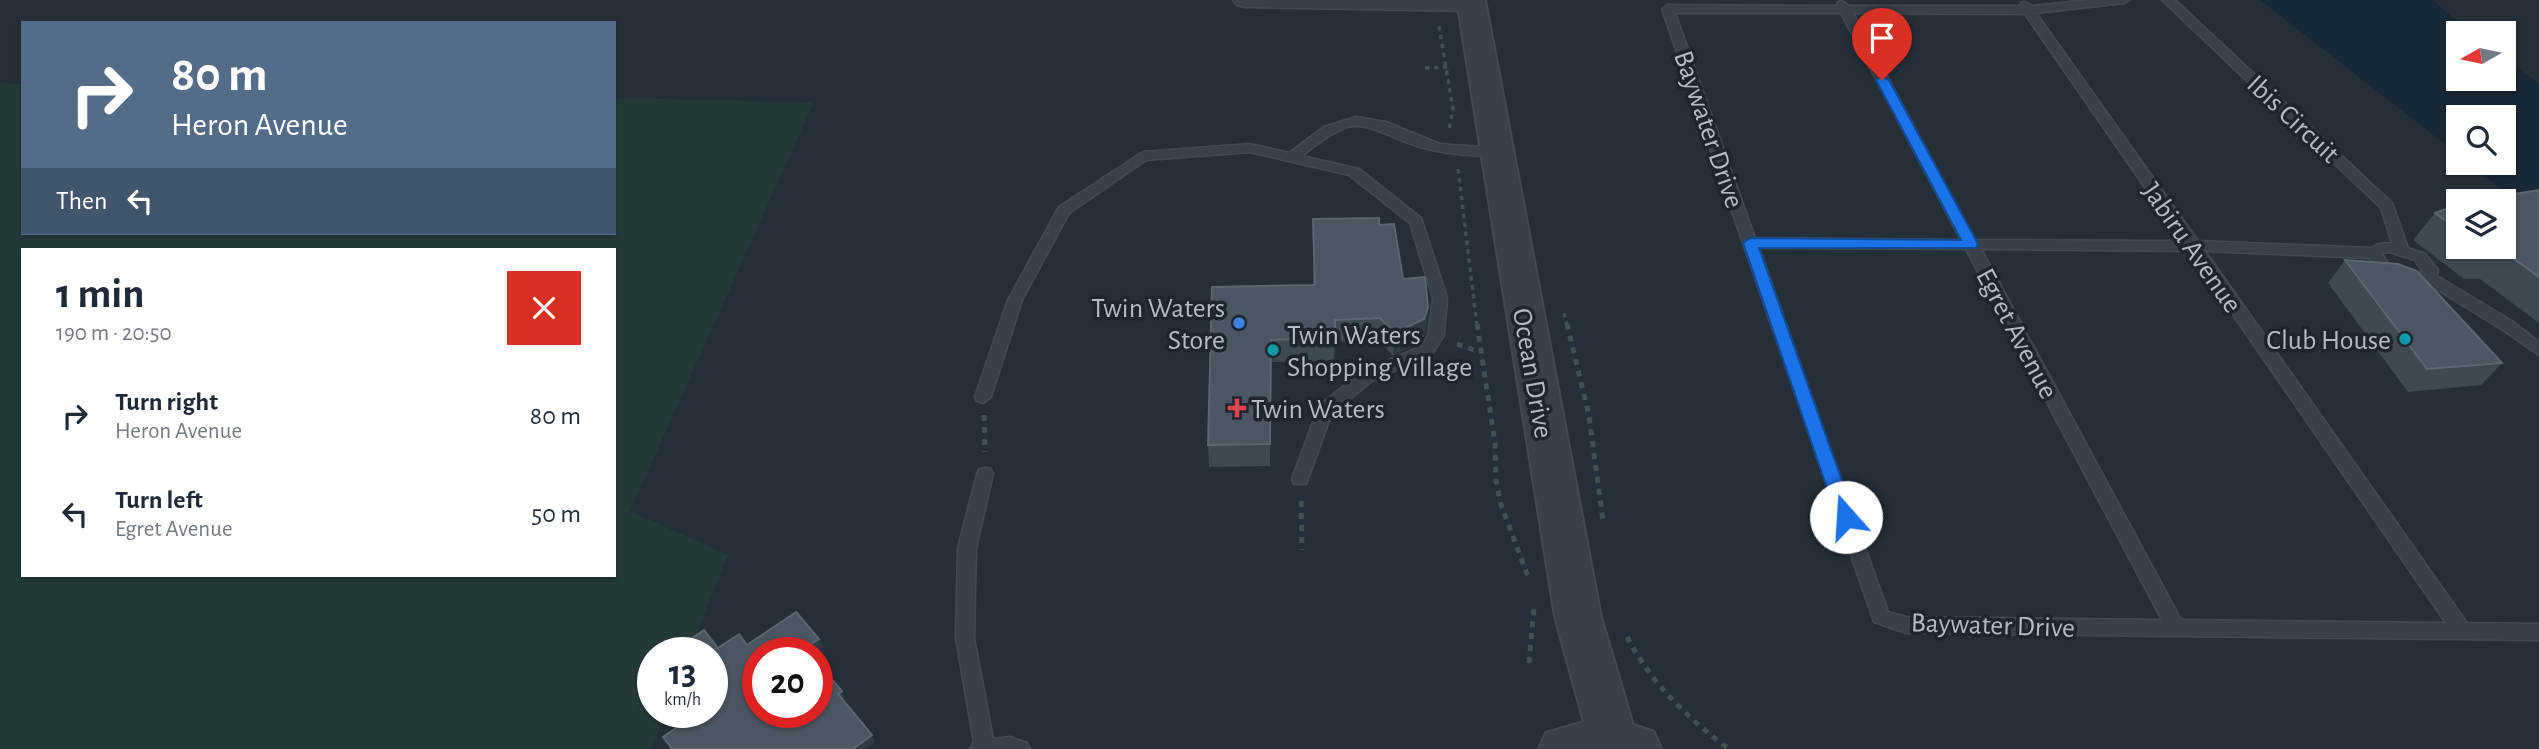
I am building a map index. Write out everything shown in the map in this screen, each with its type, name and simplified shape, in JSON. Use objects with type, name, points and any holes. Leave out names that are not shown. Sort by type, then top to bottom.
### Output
[{"type":"street","points":[[1245,0],[1471,2]]},
{"type":"street","name":"Ocean Drive","points":[[1471,2],[1578,617],[1627,746]]},
{"type":"street","points":[[1563,749],[1575,745],[1627,746]]},
{"type":"lane","points":[[1842,5],[2025,5],[2124,0]]},
{"type":"lane","name":"Ibis Circuit","points":[[2168,0],[2387,206],[2400,248]]},
{"type":"lane","name":"Baywater Drive","points":[[1842,5],[1668,9],[1881,617],[1906,625],[2539,632]]},
{"type":"lane","name":"Egret Avenue","points":[[1842,5],[2176,628]]},
{"type":"lane","name":"Jabiru Avenue","points":[[2025,5],[2462,631]]},
{"type":"lane","points":[[1291,158],[1322,132],[1356,121],[1385,127],[1422,143],[1453,150],[1496,152]]},
{"type":"lane","points":[[983,397],[1016,300],[1065,210],[1143,156],[1250,148],[1354,172],[1416,221],[1440,299],[1436,335],[1427,350],[1366,377],[1325,410],[1300,479]]},
{"type":"lane","points":[[1750,243],[2193,246],[2375,253],[2383,248],[2400,248],[2426,262],[2431,270],[2427,277]]},
{"type":"lane","points":[[2375,253],[2381,265],[2392,273],[2412,279],[2427,277],[2508,326],[2539,351]]},
{"type":"lane","points":[[985,474],[967,548],[965,638],[982,748],[1010,746],[1020,749]]},
{"type":"path","points":[[1422,3],[1423,17],[1436,23],[1441,29],[1439,39],[1445,51],[1453,109],[1449,130],[1462,191],[1479,352],[1495,443],[1496,481],[1501,505],[1531,584]]},
{"type":"path","points":[[1425,68],[1447,67]]},
{"type":"path","points":[[1561,302],[1584,384],[1597,458],[1604,532]]},
{"type":"path","points":[[983,397],[985,474]]},
{"type":"path","points":[[1300,479],[1303,550]]},
{"type":"path","points":[[1529,663],[1534,606]]},
{"type":"path","points":[[1621,625],[1632,648],[1659,689],[1729,749]]},
{"type":"shaded area","points":[[0,83],[21,84],[21,235],[616,235],[616,98],[814,102],[630,511],[728,555],[695,637],[637,637],[637,728],[660,728],[651,749],[0,749]]},
{"type":"water","points":[[2260,0],[2433,0],[2457,21],[2446,21],[2446,91],[2516,91],[2516,67],[2539,83],[2539,211],[2516,199],[2516,189],[2501,189],[2483,175],[2516,175],[2516,105],[2446,105],[2446,145]]},
{"type":"building","points":[[2539,190],[2539,277],[2514,259],[2516,194]]},
{"type":"building","points":[[2446,209],[2446,221],[2435,213]]},
{"type":"building","name":"Twin Waters Shopping Village","points":[[1379,218],[1379,225],[1394,224],[1403,279],[1425,277],[1428,307],[1424,319],[1395,333],[1380,318],[1335,320],[1335,338],[1271,340],[1270,444],[1208,445],[1212,287],[1315,285],[1313,219]]},
{"type":"building","points":[[2345,260],[2398,264],[2417,271],[2502,363],[2427,369]]},
{"type":"building","points":[[796,612],[817,637],[759,637]]},
{"type":"building","points":[[704,630],[709,637],[694,637]]},
{"type":"building","points":[[739,634],[742,638],[742,728],[833,728],[833,681],[842,691],[838,694],[872,735],[853,749],[672,749],[663,737],[676,728],[728,728],[728,641]]},
{"type":"place","name":"Twin Waters Store","points":[[1239,323]]},
{"type":"place","name":"Club House","points":[[2405,339]]},
{"type":"place","name":"Twin Waters Shopping Village","points":[[1273,350]]},
{"type":"place","name":"Twin Waters","points":[[1237,408]]},
{"type":"route","points":[[1846,517],[1750,243],[1970,244],[1882,80]]}]
